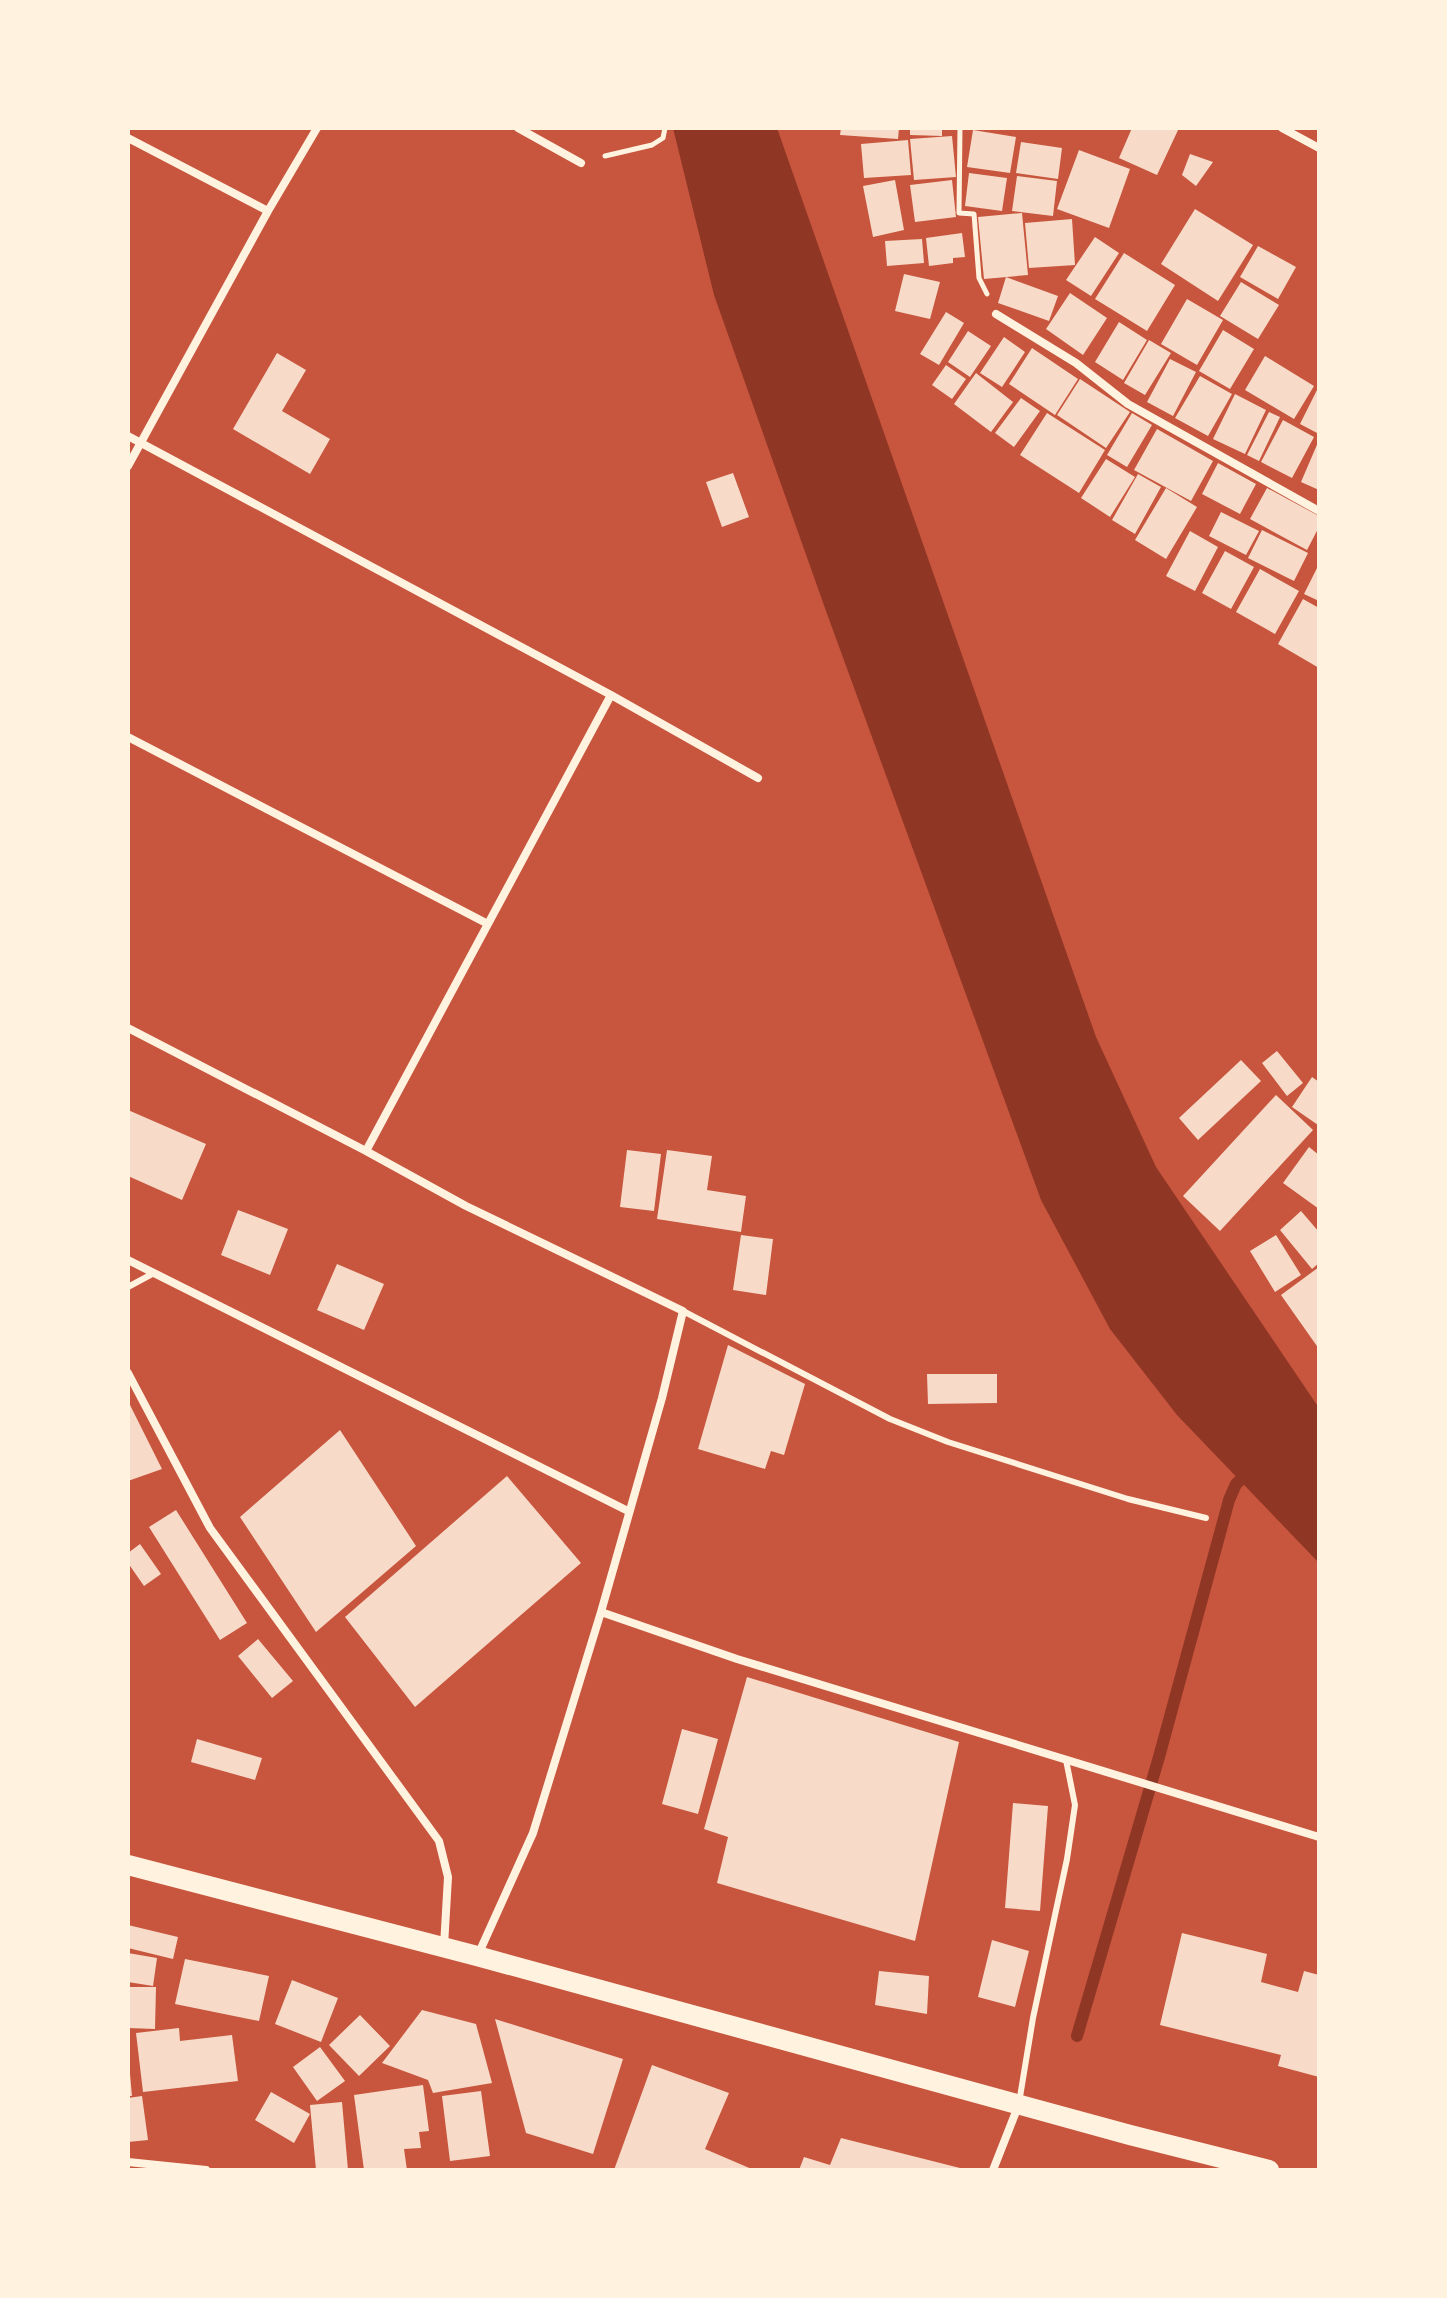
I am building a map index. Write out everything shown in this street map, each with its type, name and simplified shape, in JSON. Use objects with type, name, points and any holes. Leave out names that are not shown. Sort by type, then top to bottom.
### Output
[{"type":"main road","points":[[128,1865],[1269,2170]]},
{"type":"street","points":[[128,466],[317,128]]},
{"type":"street","points":[[518,128],[581,163]]},
{"type":"street","points":[[1282,128],[1319,148]]},
{"type":"street","points":[[128,138],[268,211]]},
{"type":"street","points":[[996,314],[1076,363],[1128,404],[1319,511]]},
{"type":"street","points":[[128,436],[611,695],[758,778]]},
{"type":"street","points":[[366,1151],[611,695]]},
{"type":"street","points":[[128,737],[488,924]]},
{"type":"street","points":[[128,1028],[466,1206],[683,1311],[662,1398],[601,1612],[533,1833],[477,1956]]},
{"type":"street","points":[[128,1260],[628,1511]]},
{"type":"street","points":[[128,1373],[210,1528],[439,1841],[448,1877],[444,1947]]},
{"type":"street","points":[[601,1612],[737,1659],[1319,1837]]},
{"type":"street","points":[[993,2170],[1019,2103]]},
{"type":"street","points":[[128,2162],[206,2170]]},
{"type":"lane","points":[[128,1287],[154,1273]]},
{"type":"lane","points":[[683,1311],[890,1419],[948,1442],[1128,1499],[1206,1518]]},
{"type":"lane","points":[[1019,2103],[1075,1805],[1066,1760]]},
{"type":"path","points":[[581,163],[652,145],[663,138],[665,128]]},
{"type":"path","points":[[960,128],[959,213],[974,214],[979,278],[996,314]]},
{"type":"shaded area","points":[[673,128],[777,128],[1096,1037],[1156,1167],[1319,1408],[1319,1563],[1177,1415],[1110,1329],[1041,1200],[714,295]]},
{"type":"building","points":[[841,128],[899,128],[898,139],[840,135]]},
{"type":"building","points":[[910,128],[942,128],[942,136],[910,135]]},
{"type":"building","points":[[1132,128],[1179,128],[1157,175],[1119,158]]},
{"type":"building","points":[[973,130],[1016,137],[1010,173],[967,167]]},
{"type":"building","points":[[952,136],[956,177],[914,180],[910,139]]},
{"type":"building","points":[[908,140],[911,175],[864,178],[861,144]]},
{"type":"building","points":[[1021,142],[1062,148],[1058,179],[1016,173]]},
{"type":"building","points":[[1079,150],[1130,169],[1109,228],[1057,209]]},
{"type":"building","points":[[1190,154],[1213,162],[1196,186],[1182,175]]},
{"type":"building","points":[[969,173],[1007,178],[1002,211],[965,206]]},
{"type":"building","points":[[1017,176],[1057,181],[1053,216],[1012,211]]},
{"type":"building","points":[[895,180],[904,230],[873,237],[863,186]]},
{"type":"building","points":[[952,180],[956,217],[915,222],[910,185]]},
{"type":"building","points":[[1195,209],[1253,245],[1218,301],[1161,264]]},
{"type":"building","points":[[1022,213],[1028,275],[984,279],[978,217]]},
{"type":"building","points":[[1072,219],[1075,265],[1029,268],[1025,223]]},
{"type":"building","points":[[962,233],[965,257],[953,258],[953,263],[929,266],[926,238]]},
{"type":"building","points":[[1095,237],[1119,253],[1091,296],[1066,280]]},
{"type":"building","points":[[922,239],[924,263],[887,266],[885,241]]},
{"type":"building","points":[[1258,246],[1296,267],[1278,299],[1240,277]]},
{"type":"building","points":[[1124,253],[1175,285],[1147,331],[1095,299]]},
{"type":"building","points":[[904,274],[940,282],[930,319],[895,311]]},
{"type":"building","points":[[1006,277],[1058,296],[1049,321],[998,303]]},
{"type":"building","points":[[1241,282],[1279,305],[1258,339],[1220,316]]},
{"type":"building","points":[[1070,293],[1107,318],[1083,355],[1046,329]]},
{"type":"building","points":[[1187,299],[1223,320],[1197,365],[1161,344]]},
{"type":"building","points":[[946,312],[964,323],[939,365],[920,354]]},
{"type":"building","points":[[1119,322],[1147,340],[1123,380],[1095,362]]},
{"type":"building","points":[[1223,330],[1254,349],[1230,389],[1199,371]]},
{"type":"building","points":[[968,331],[991,346],[970,377],[948,362]]},
{"type":"building","points":[[1004,337],[1025,352],[1002,387],[980,373]]},
{"type":"building","points":[[1149,340],[1171,353],[1145,395],[1124,383]]},
{"type":"building","points":[[1032,348],[1078,379],[1055,415],[1009,384]]},
{"type":"building","points":[[277,353],[306,370],[282,411],[330,439],[310,474],[233,429]]},
{"type":"building","points":[[1265,356],[1314,386],[1294,419],[1245,390]]},
{"type":"building","points":[[1170,359],[1196,372],[1173,416],[1147,402]]},
{"type":"building","points":[[946,365],[966,379],[952,399],[932,385]]},
{"type":"building","points":[[976,373],[1013,402],[991,432],[954,404]]},
{"type":"building","points":[[1200,376],[1232,394],[1208,436],[1175,418]]},
{"type":"building","points":[[1080,379],[1130,412],[1106,448],[1057,415]]},
{"type":"building","points":[[1319,386],[1319,434],[1300,424]]},
{"type":"building","points":[[1235,394],[1266,410],[1245,454],[1213,439]]},
{"type":"building","points":[[1021,398],[1040,411],[1014,447],[995,433]]},
{"type":"building","points":[[1269,412],[1280,417],[1259,461],[1247,455]]},
{"type":"building","points":[[1047,413],[1105,450],[1079,493],[1020,455]]},
{"type":"building","points":[[1132,413],[1152,425],[1127,467],[1107,455]]},
{"type":"building","points":[[1283,420],[1314,437],[1292,478],[1261,462]]},
{"type":"building","points":[[1157,429],[1213,461],[1191,501],[1134,470]]},
{"type":"building","points":[[1319,440],[1319,490],[1301,482]]},
{"type":"building","points":[[1106,459],[1135,477],[1110,517],[1081,498]]},
{"type":"building","points":[[1218,463],[1256,484],[1240,514],[1202,494]]},
{"type":"building","points":[[733,473],[749,517],[722,527],[706,482]]},
{"type":"building","points":[[1138,474],[1161,487],[1135,534],[1112,520]]},
{"type":"building","points":[[1166,488],[1197,507],[1166,559],[1135,540]]},
{"type":"building","points":[[1267,488],[1319,516],[1319,527],[1307,550],[1250,519]]},
{"type":"building","points":[[1221,512],[1259,531],[1246,555],[1209,536]]},
{"type":"building","points":[[1262,530],[1308,553],[1294,581],[1248,558]]},
{"type":"building","points":[[1190,531],[1218,547],[1195,591],[1166,576]]},
{"type":"building","points":[[1225,551],[1254,567],[1231,609],[1202,593]]},
{"type":"building","points":[[1319,564],[1319,601],[1304,594]]},
{"type":"building","points":[[1260,569],[1299,591],[1275,634],[1236,612]]},
{"type":"building","points":[[1303,599],[1319,608],[1319,668],[1278,644]]},
{"type":"building","points":[[1277,1051],[1303,1083],[1287,1096],[1262,1063]]},
{"type":"building","points":[[1241,1060],[1261,1081],[1198,1140],[1179,1118]]},
{"type":"building","points":[[1312,1077],[1319,1082],[1318,1125],[1292,1107]]},
{"type":"building","points":[[1276,1095],[1313,1130],[1220,1231],[1183,1196]]},
{"type":"building","points":[[128,1110],[206,1144],[182,1200],[128,1176]]},
{"type":"building","points":[[1309,1147],[1319,1155],[1319,1209],[1283,1183]]},
{"type":"building","points":[[627,1150],[661,1154],[654,1211],[620,1207]]},
{"type":"building","points":[[667,1150],[712,1156],[707,1190],[746,1196],[741,1232],[657,1219]]},
{"type":"building","points":[[238,1210],[288,1229],[270,1275],[221,1255]]},
{"type":"building","points":[[1301,1211],[1319,1232],[1319,1263],[1312,1269],[1280,1230]]},
{"type":"building","points":[[741,1235],[773,1239],[766,1295],[733,1290]]},
{"type":"building","points":[[1276,1235],[1301,1275],[1275,1292],[1250,1251]]},
{"type":"building","points":[[337,1264],[384,1284],[364,1330],[317,1310]]},
{"type":"building","points":[[1319,1267],[1319,1349],[1281,1295]]},
{"type":"building","points":[[728,1345],[805,1384],[784,1455],[771,1451],[765,1469],[698,1449]]},
{"type":"building","points":[[927,1374],[997,1374],[997,1403],[928,1404]]},
{"type":"building","points":[[128,1401],[162,1469],[128,1481]]},
{"type":"building","points":[[340,1430],[416,1546],[316,1632],[240,1517]]},
{"type":"building","points":[[507,1476],[581,1563],[415,1707],[345,1617]]},
{"type":"building","points":[[176,1510],[247,1623],[220,1640],[149,1527]]},
{"type":"building","points":[[140,1544],[161,1574],[144,1586],[128,1563],[128,1553]]},
{"type":"building","points":[[258,1639],[293,1681],[272,1698],[238,1656]]},
{"type":"building","points":[[747,1677],[959,1742],[915,1941],[717,1883],[728,1837],[704,1829]]},
{"type":"building","points":[[682,1729],[718,1739],[698,1814],[662,1804]]},
{"type":"building","points":[[197,1739],[262,1758],[255,1780],[191,1762]]},
{"type":"building","points":[[1013,1803],[1048,1806],[1040,1911],[1005,1908]]},
{"type":"building","points":[[128,1925],[178,1937],[173,1959],[128,1948]]},
{"type":"building","points":[[1182,1933],[1267,1954],[1261,1982],[1298,1992],[1304,1971],[1319,1975],[1319,2077],[1278,2066],[1281,2055],[1160,2025]]},
{"type":"building","points":[[992,1940],[1029,1951],[1015,2007],[978,1997]]},
{"type":"building","points":[[128,1953],[157,1958],[153,1986],[128,1982]]},
{"type":"building","points":[[185,1959],[269,1976],[259,2021],[175,2004]]},
{"type":"building","points":[[879,1971],[929,1976],[927,2014],[875,2005]]},
{"type":"building","points":[[292,1980],[338,1998],[321,2042],[275,2024]]},
{"type":"building","points":[[128,1987],[156,1987],[155,2029],[128,2028]]},
{"type":"building","points":[[422,2010],[476,2024],[492,2083],[433,2093],[428,2080],[382,2063]]},
{"type":"building","points":[[360,2015],[390,2046],[359,2076],[329,2045]]},
{"type":"building","points":[[495,2019],[623,2059],[593,2154],[526,2133]]},
{"type":"building","points":[[179,2028],[180,2041],[232,2035],[238,2081],[143,2092],[136,2033]]},
{"type":"building","points":[[320,2047],[345,2081],[317,2101],[293,2067]]},
{"type":"building","points":[[652,2065],[729,2093],[705,2149],[754,2170],[614,2170]]},
{"type":"building","points":[[128,2075],[132,2096],[128,2096]]},
{"type":"building","points":[[423,2085],[429,2131],[419,2132],[421,2148],[404,2149],[407,2170],[364,2170],[354,2095]]},
{"type":"building","points":[[481,2091],[490,2156],[450,2161],[442,2096]]},
{"type":"building","points":[[271,2092],[310,2114],[294,2143],[255,2120]]},
{"type":"building","points":[[142,2096],[148,2140],[128,2142],[128,2098]]},
{"type":"building","points":[[342,2102],[348,2170],[316,2170],[310,2105]]},
{"type":"building","points":[[841,2138],[964,2170],[799,2170],[804,2157],[830,2165]]},
{"type":"waterway","points":[[1077,2036],[1159,1757],[1229,1500],[1236,1484],[1249,1472]]}]
